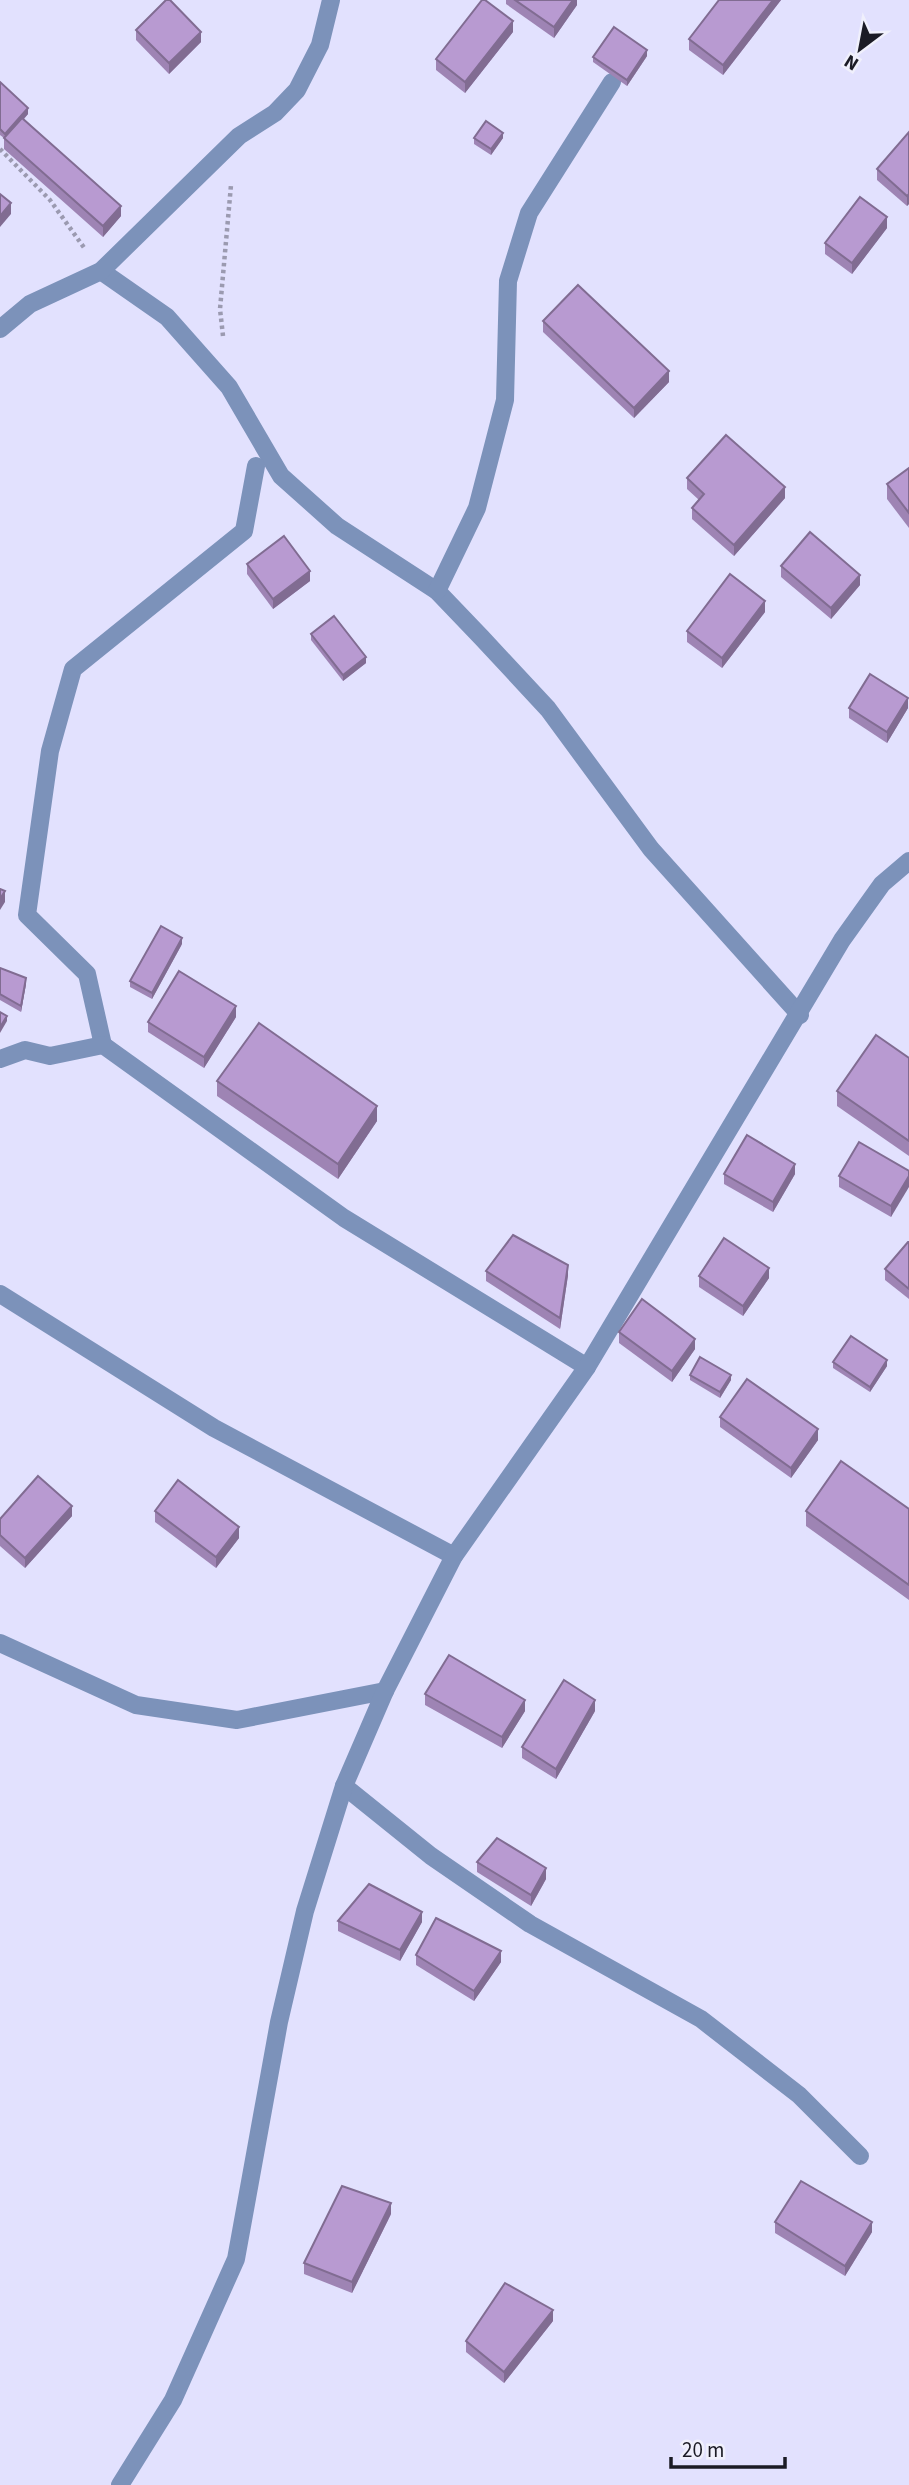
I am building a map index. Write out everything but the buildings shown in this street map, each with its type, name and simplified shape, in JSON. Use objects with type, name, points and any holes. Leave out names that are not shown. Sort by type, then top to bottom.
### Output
[{"type":"street","points":[[0,329],[30,304],[101,271],[239,136],[275,113],[297,90],[320,45],[331,0]]},
{"type":"street","points":[[438,591],[477,508],[505,400],[508,281],[529,213],[612,82]]},
{"type":"street","points":[[101,271],[167,317],[229,387],[281,476],[337,526],[438,591],[548,709],[651,849],[800,1015]]},
{"type":"street","points":[[256,466],[244,531],[73,669],[50,751],[27,915],[87,974],[103,1045],[344,1218],[587,1367]]},
{"type":"street","points":[[120,2485],[173,2400],[236,2259],[279,2022],[306,1911],[344,1786],[385,1690],[454,1556],[587,1367],[800,1015],[842,940],[882,884],[909,861]]},
{"type":"street","points":[[0,1059],[24,1050],[50,1056],[103,1045]]},
{"type":"street","points":[[0,1294],[214,1428],[454,1556]]},
{"type":"street","points":[[0,1643],[136,1705],[237,1720],[385,1690]]},
{"type":"street","points":[[344,1786],[431,1856],[530,1924],[701,2019],[799,2095],[860,2156]]},
{"type":"path","points":[[229,387],[219,309],[226,220],[239,136]]},
{"type":"path","points":[[0,149],[50,200],[101,271]]}]
